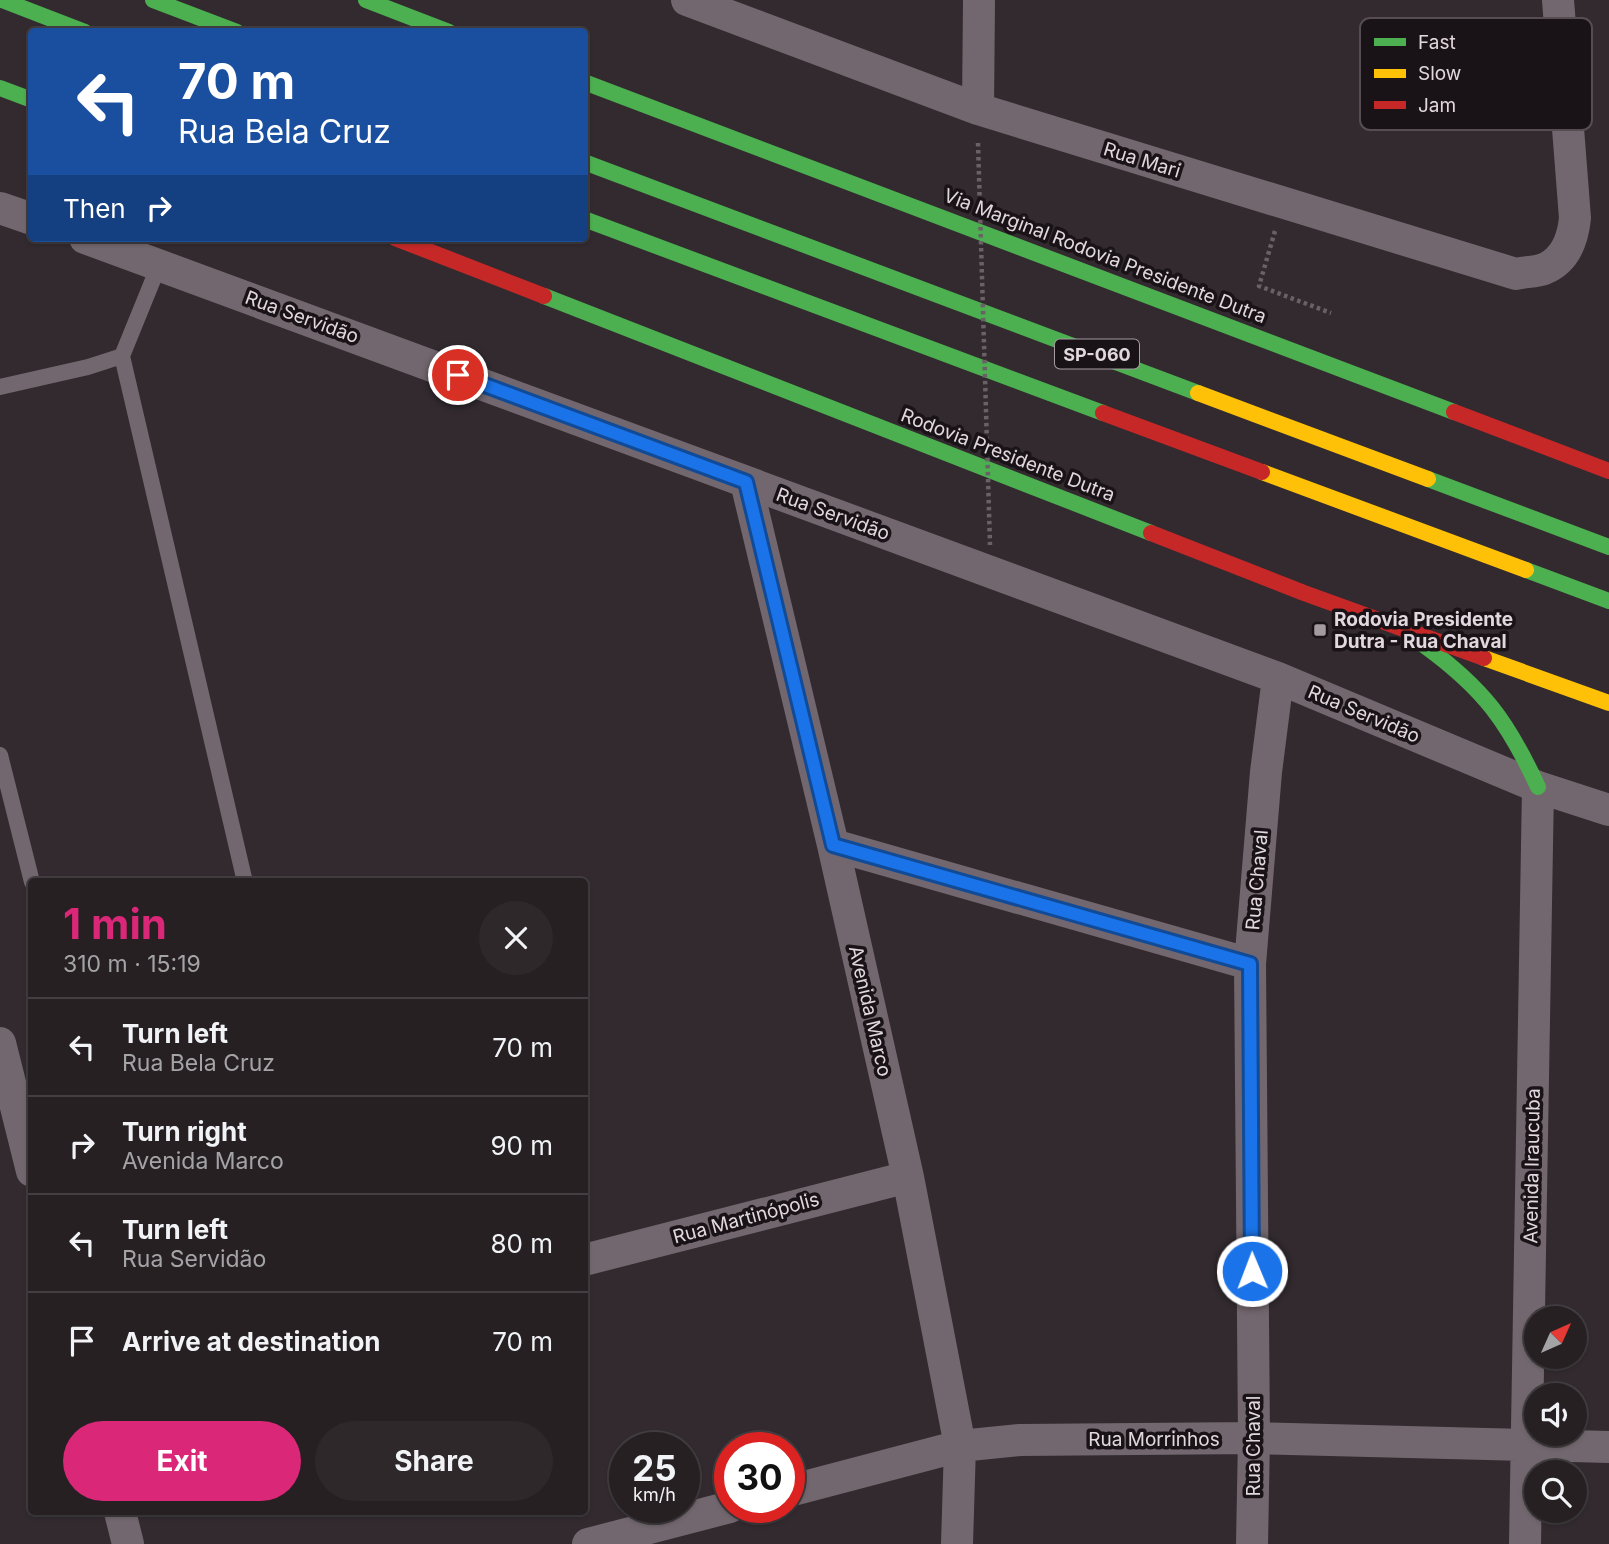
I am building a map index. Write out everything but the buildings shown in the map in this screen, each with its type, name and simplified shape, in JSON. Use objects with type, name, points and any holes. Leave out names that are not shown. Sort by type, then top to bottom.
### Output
[{"type":"highway","points":[[2,0],[75,28]]},
{"type":"highway","points":[[153,0],[226,28]]},
{"type":"highway","points":[[366,0],[439,28]]},
{"type":"highway","name":"Via Marginal Rodovia Presidente Dutra","points":[[588,84],[1609,471]]},
{"type":"highway","points":[[0,88],[28,98]]},
{"type":"highway","name":"SP-060","points":[[588,164],[1609,547]]},
{"type":"highway","name":"SP-060","points":[[588,220],[1609,601]]},
{"type":"highway","name":"Rodovia Presidente Dutra","points":[[405,242],[1381,621],[1609,703]]},
{"type":"highway","points":[[1381,621],[1446,661],[1494,709],[1516,740],[1538,787]]},
{"type":"street","name":"Rua Mari","points":[[687,0],[978,109],[1516,274],[1545,269],[1562,256],[1573,236],[1575,218],[1568,130]]},
{"type":"street","points":[[978,109],[979,0]]},
{"type":"street","name":"Rua Mari","points":[[1558,0],[1559,18]]},
{"type":"street","points":[[0,208],[28,218]]},
{"type":"street","name":"Rua Servidão","points":[[96,242],[1278,678],[1538,787],[1609,810]]},
{"type":"street","name":"Avenida Marco","points":[[746,482],[833,845],[908,1177],[960,1446],[957,1544]]},
{"type":"street","name":"Rua Chaval","points":[[1252,1544],[1254,1438],[1250,964],[1266,772],[1278,678]]},
{"type":"street","name":"Avenida Iraucuba","points":[[1528,1383],[1538,787]]},
{"type":"street","points":[[833,845],[1250,964]]},
{"type":"street","points":[[0,1043],[28,1155]]},
{"type":"street","name":"Rua Martinópolis","points":[[588,1259],[908,1177]]},
{"type":"street","name":"Rua Morrinhos","points":[[805,1487],[960,1446],[1020,1440],[1254,1438],[1524,1446]]},
{"type":"street","name":"Avenida Iraucuba","points":[[1525,1544],[1527,1446]]},
{"type":"street","name":"Rua Morrinhos","points":[[1527,1446],[1609,1447]]},
{"type":"street","points":[[588,1544],[714,1511]]},
{"type":"street","points":[[121,1515],[128,1544]]},
{"type":"lane","points":[[159,264],[122,356],[244,878]]},
{"type":"lane","points":[[0,387],[88,367],[122,356]]},
{"type":"lane","points":[[0,755],[31,878]]},
{"type":"path","points":[[978,143],[990,545]]},
{"type":"path","points":[[1283,204],[1259,286],[1331,313]]},
{"type":"traffic: fast","points":[[2,0],[75,28]]},
{"type":"traffic: fast","points":[[153,0],[226,28]]},
{"type":"traffic: fast","points":[[366,0],[439,28]]},
{"type":"traffic: fast","points":[[588,84],[1454,412]]},
{"type":"traffic: fast","points":[[0,88],[28,98]]},
{"type":"traffic: fast","points":[[588,164],[1198,393]]},
{"type":"traffic: fast","points":[[588,220],[1103,413]]},
{"type":"traffic: fast","points":[[544,296],[1151,533]]},
{"type":"traffic: fast","points":[[1428,479],[1609,547]]},
{"type":"traffic: fast","points":[[1526,570],[1609,601]]},
{"type":"traffic: fast","points":[[1425,646],[1463,677],[1492,708],[1505,725],[1538,787]]},
{"type":"traffic: slow","points":[[1198,393],[1428,479]]},
{"type":"traffic: slow","points":[[1262,472],[1526,570]]},
{"type":"traffic: slow","points":[[1484,658],[1609,703]]},
{"type":"traffic: jam","points":[[405,242],[544,296]]},
{"type":"traffic: jam","points":[[1454,412],[1609,471]]},
{"type":"traffic: jam","points":[[1103,413],[1262,472]]},
{"type":"traffic: jam","points":[[1151,533],[1304,593],[1484,658]]},
{"type":"place","name":"Rodovia Presidente Dutra - Rua Chaval","points":[[1320,630]]},
{"type":"route","points":[[458,375],[746,482],[833,845],[1250,964],[1252,1271]]}]
